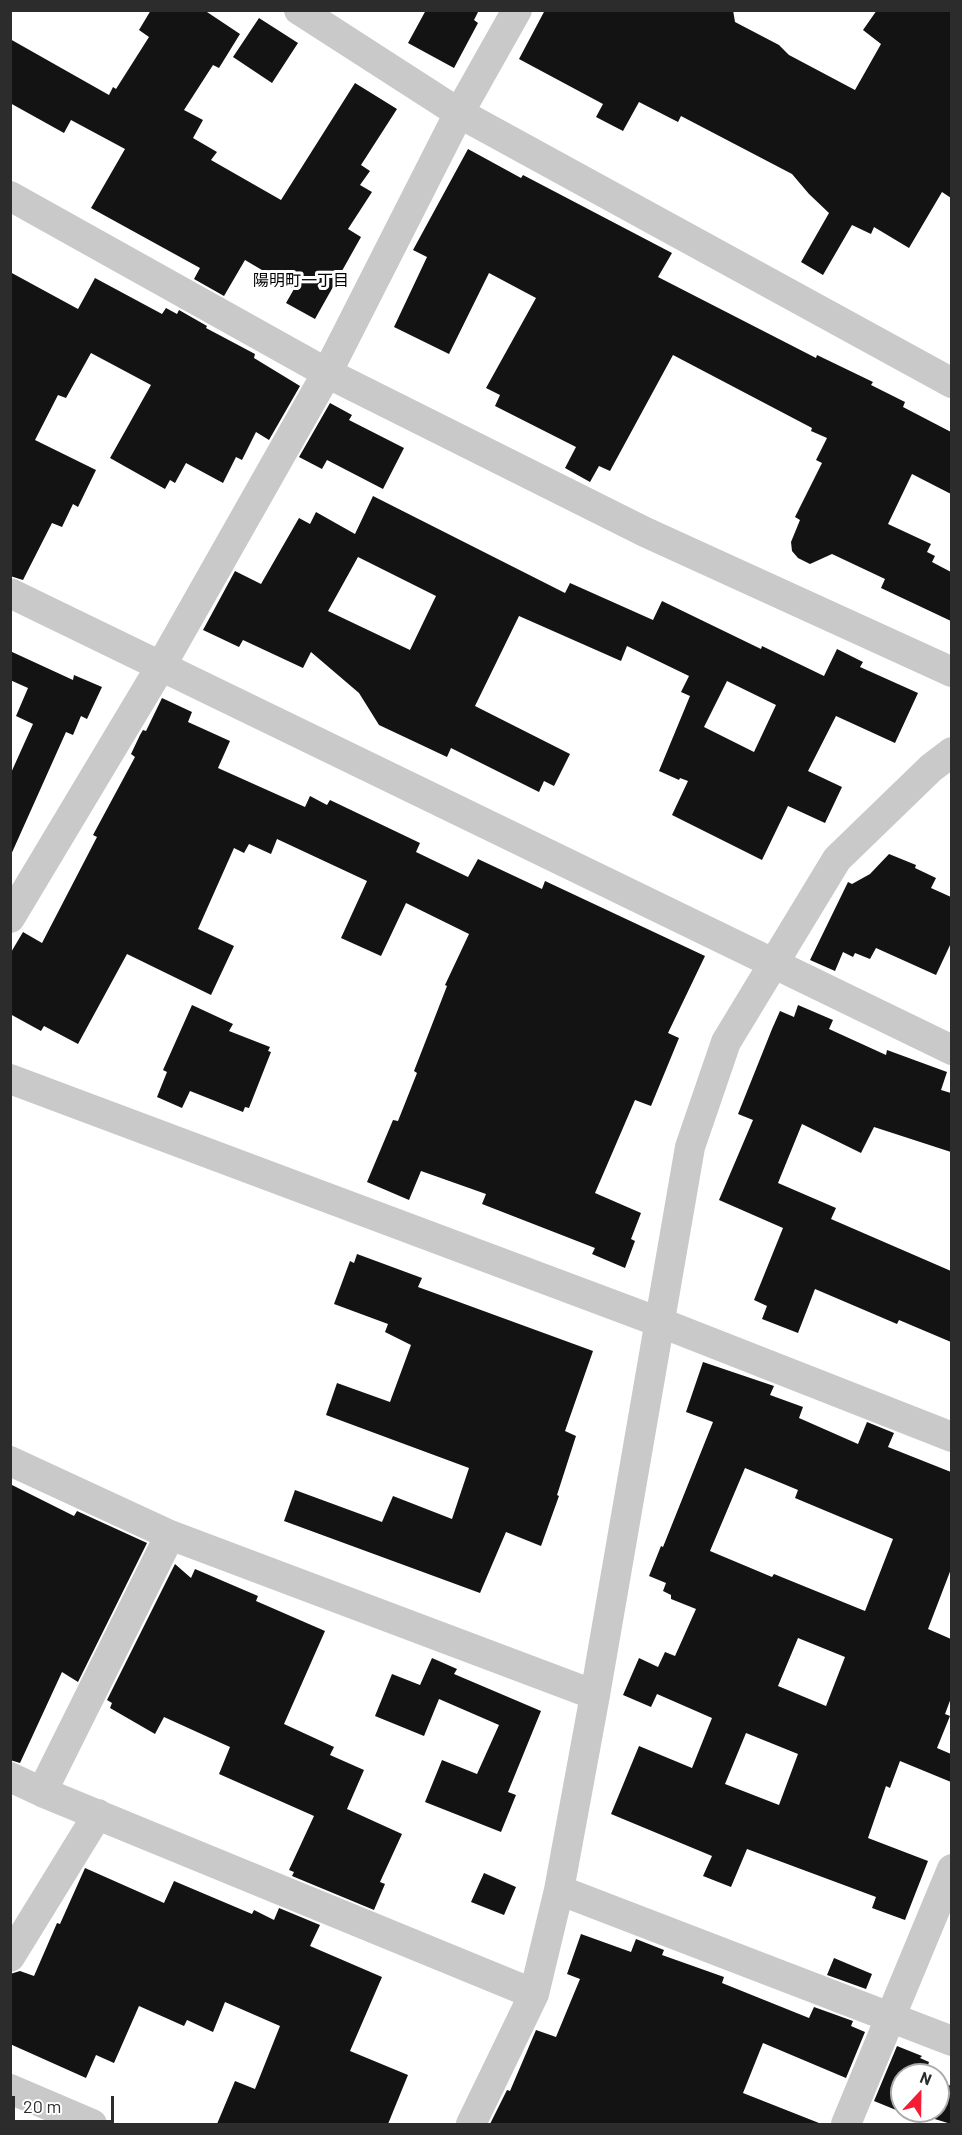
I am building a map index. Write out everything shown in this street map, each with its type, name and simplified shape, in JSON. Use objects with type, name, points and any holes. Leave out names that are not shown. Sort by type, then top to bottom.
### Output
[{"type":"street","points":[[299,10],[459,113],[951,384]]},
{"type":"street","points":[[15,901],[160,666],[327,374],[459,113],[517,10]]},
{"type":"street","points":[[10,196],[327,374],[645,532],[951,672]]},
{"type":"street","points":[[10,593],[951,1050]]},
{"type":"street","points":[[471,2124],[534,1994],[559,1890],[690,1147],[726,1042],[837,859],[931,768],[951,752]]},
{"type":"street","points":[[10,1079],[659,1322],[951,1437]]},
{"type":"street","points":[[10,1461],[170,1535],[595,1695]]},
{"type":"street","points":[[42,1792],[170,1535]]},
{"type":"street","points":[[10,1777],[534,1994]]},
{"type":"street","points":[[10,1957],[98,1814]]},
{"type":"street","points":[[846,2124],[951,1869]]},
{"type":"street","points":[[559,1890],[951,2041]]},
{"type":"street","points":[[10,2089],[92,2124]]},
{"type":"building","points":[[151,10],[204,10],[240,34],[219,68],[213,65],[184,110],[203,120],[193,138],[217,152],[211,160],[281,200],[355,83],[397,109],[361,165],[370,171],[360,185],[372,192],[348,229],[361,237],[315,319],[286,303],[294,289],[245,260],[224,296],[194,279],[200,268],[91,208],[125,149],[71,120],[64,133],[10,103],[10,39],[109,95],[113,87],[116,89],[149,37],[139,30]]},
{"type":"building","points":[[426,10],[479,10],[474,20],[478,23],[454,68],[408,43]]},
{"type":"building","points":[[545,10],[733,10],[735,22],[779,45],[789,55],[855,90],[881,44],[863,30],[877,10],[951,10],[951,198],[942,192],[909,248],[874,227],[871,234],[852,225],[823,275],[801,262],[829,213],[792,174],[681,116],[678,122],[639,102],[623,131],[596,117],[603,104],[519,59]]},
{"type":"building","points":[[259,18],[298,43],[272,83],[233,57]]},
{"type":"building","points":[[468,149],[521,178],[523,175],[672,253],[658,277],[816,358],[817,355],[873,382],[871,385],[905,402],[903,407],[951,432],[951,494],[912,474],[888,524],[931,544],[927,552],[935,556],[932,562],[951,572],[951,621],[881,588],[885,579],[832,554],[810,564],[798,558],[792,551],[791,542],[800,520],[795,517],[822,463],[816,460],[827,438],[811,431],[812,428],[673,355],[610,471],[599,466],[590,482],[565,468],[576,447],[495,406],[500,395],[486,388],[536,298],[489,273],[449,354],[394,327],[427,257],[413,250]]},
{"type":"building","points":[[10,272],[78,309],[95,278],[162,314],[166,308],[177,314],[179,310],[207,326],[206,328],[255,354],[254,358],[300,386],[269,440],[256,432],[242,460],[236,457],[223,483],[186,463],[175,483],[170,480],[165,489],[110,458],[151,385],[91,353],[66,398],[58,395],[35,440],[96,470],[78,507],[73,504],[62,527],[52,523],[23,580],[10,576]]},
{"type":"building","points":[[330,403],[352,415],[349,420],[404,448],[383,489],[327,460],[322,469],[299,457]]},
{"type":"building","points":[[373,496],[565,593],[570,583],[653,620],[662,601],[761,649],[762,646],[824,676],[837,649],[863,662],[860,667],[918,693],[895,743],[836,716],[808,771],[842,787],[825,823],[788,806],[762,860],[672,815],[688,781],[680,778],[679,780],[659,771],[690,696],[681,692],[689,676],[627,646],[621,661],[519,616],[475,706],[570,754],[554,786],[544,781],[539,792],[451,748],[447,757],[379,725],[359,693],[311,652],[303,668],[243,640],[239,647],[203,630],[235,571],[261,584],[299,518],[310,524],[316,512],[355,534]],"holes":[[[358,557],[436,596],[410,650],[328,611]],[[727,681],[776,705],[754,752],[704,727]]]},
{"type":"building","points":[[10,651],[73,680],[74,675],[102,687],[87,719],[81,716],[73,735],[66,732],[10,857],[10,775],[33,724],[16,716],[28,688],[10,680]]},
{"type":"building","points":[[162,698],[192,712],[188,722],[230,741],[218,768],[305,807],[310,796],[327,805],[330,800],[420,843],[416,852],[468,877],[478,859],[542,889],[545,881],[705,956],[668,1033],[679,1038],[651,1106],[635,1100],[595,1193],[641,1213],[631,1239],[635,1241],[625,1268],[592,1254],[595,1248],[482,1204],[486,1194],[421,1171],[409,1200],[367,1182],[393,1120],[398,1121],[417,1073],[414,1071],[447,986],[445,985],[469,934],[406,903],[381,956],[341,938],[367,881],[277,839],[271,854],[249,844],[244,853],[234,848],[198,929],[234,946],[211,995],[127,954],[78,1044],[44,1026],[41,1031],[10,1014],[10,954],[23,932],[42,943],[97,837],[93,835],[135,757],[131,754],[140,735],[143,730],[146,731]]},
{"type":"building","points":[[889,854],[916,865],[915,868],[936,878],[931,888],[951,897],[951,943],[936,975],[876,948],[870,959],[855,953],[853,957],[843,952],[835,971],[810,960],[848,882],[852,884],[870,874]]},
{"type":"building","points":[[192,1005],[233,1024],[229,1031],[270,1047],[268,1051],[271,1052],[249,1108],[245,1107],[243,1112],[190,1091],[182,1108],[157,1097],[167,1072],[163,1070]]},
{"type":"building","points":[[798,1005],[833,1020],[829,1029],[886,1055],[887,1050],[947,1072],[941,1090],[951,1093],[951,1152],[874,1127],[861,1153],[802,1124],[778,1183],[836,1208],[831,1219],[951,1271],[951,1342],[899,1320],[897,1324],[815,1289],[798,1333],[762,1319],[767,1306],[754,1300],[783,1228],[719,1200],[753,1120],[738,1114],[772,1029],[780,1011],[794,1017]]},
{"type":"building","points":[[357,1254],[422,1278],[418,1287],[593,1351],[565,1431],[576,1436],[557,1495],[559,1496],[541,1546],[506,1532],[480,1593],[284,1521],[295,1490],[382,1522],[393,1496],[452,1519],[469,1468],[326,1415],[337,1383],[390,1402],[411,1345],[385,1332],[388,1324],[334,1304],[350,1261],[354,1263]]},
{"type":"building","points":[[703,1362],[774,1386],[770,1395],[803,1407],[799,1418],[858,1444],[867,1422],[894,1433],[888,1447],[951,1472],[951,1569],[928,1629],[951,1639],[951,1698],[945,1714],[950,1716],[937,1748],[951,1754],[951,1782],[900,1761],[890,1788],[886,1786],[868,1838],[928,1861],[905,1920],[872,1908],[876,1897],[747,1849],[731,1887],[703,1876],[712,1856],[611,1814],[639,1746],[692,1768],[712,1718],[657,1694],[651,1707],[623,1695],[639,1658],[658,1667],[665,1652],[675,1656],[696,1609],[671,1599],[671,1595],[663,1591],[666,1583],[649,1576],[713,1422],[686,1412]],"holes":[[[745,1468],[798,1490],[795,1498],[893,1539],[865,1611],[774,1574],[772,1577],[710,1551]],[[798,1638],[845,1657],[826,1706],[778,1686]],[[746,1733],[798,1754],[779,1805],[725,1784]]]},
{"type":"building","points":[[10,1484],[74,1516],[77,1511],[147,1543],[78,1682],[62,1672],[20,1763],[10,1760]]},
{"type":"building","points":[[175,1564],[191,1578],[195,1569],[258,1596],[256,1601],[325,1631],[284,1724],[334,1747],[330,1755],[364,1770],[347,1809],[402,1834],[380,1882],[385,1884],[374,1910],[292,1876],[294,1872],[289,1870],[314,1816],[219,1774],[230,1747],[164,1717],[155,1734],[110,1708],[112,1703],[107,1700]]},
{"type":"building","points":[[432,1658],[457,1669],[454,1674],[541,1711],[508,1792],[516,1795],[501,1832],[425,1802],[442,1760],[477,1774],[499,1725],[439,1699],[424,1736],[375,1716],[392,1674],[420,1685]]},
{"type":"building","points":[[85,1868],[164,1903],[174,1881],[252,1914],[254,1910],[274,1920],[279,1908],[320,1925],[310,1946],[382,1977],[350,2051],[408,2075],[388,2124],[217,2124],[235,2081],[255,2089],[280,2026],[225,2002],[213,2032],[187,2020],[184,2026],[139,2006],[114,2063],[96,2055],[86,2078],[10,2044],[10,1974],[20,1971],[34,1976],[57,1923],[60,1924]]},
{"type":"building","points":[[484,1873],[516,1887],[504,1915],[471,1902]]},
{"type":"building","points":[[581,1934],[631,1952],[636,1939],[664,1950],[662,1955],[724,1977],[722,1983],[809,2018],[814,2007],[853,2021],[851,2026],[865,2032],[846,2078],[763,2043],[743,2093],[819,2124],[490,2124],[507,2090],[510,2091],[536,2030],[556,2037],[580,1979],[567,1974]]},
{"type":"building","points":[[834,1958],[872,1974],[866,1989],[827,1975]]},
{"type":"building","points":[[897,2046],[922,2056],[920,2058],[929,2062],[890,2063],[890,2108],[874,2101]]},
{"type":"building","points":[[950,2086],[951,2086],[951,2124],[948,2123],[950,2123]]},
{"type":"district","name":"陽明町一丁目","points":[[301,281]]}]
